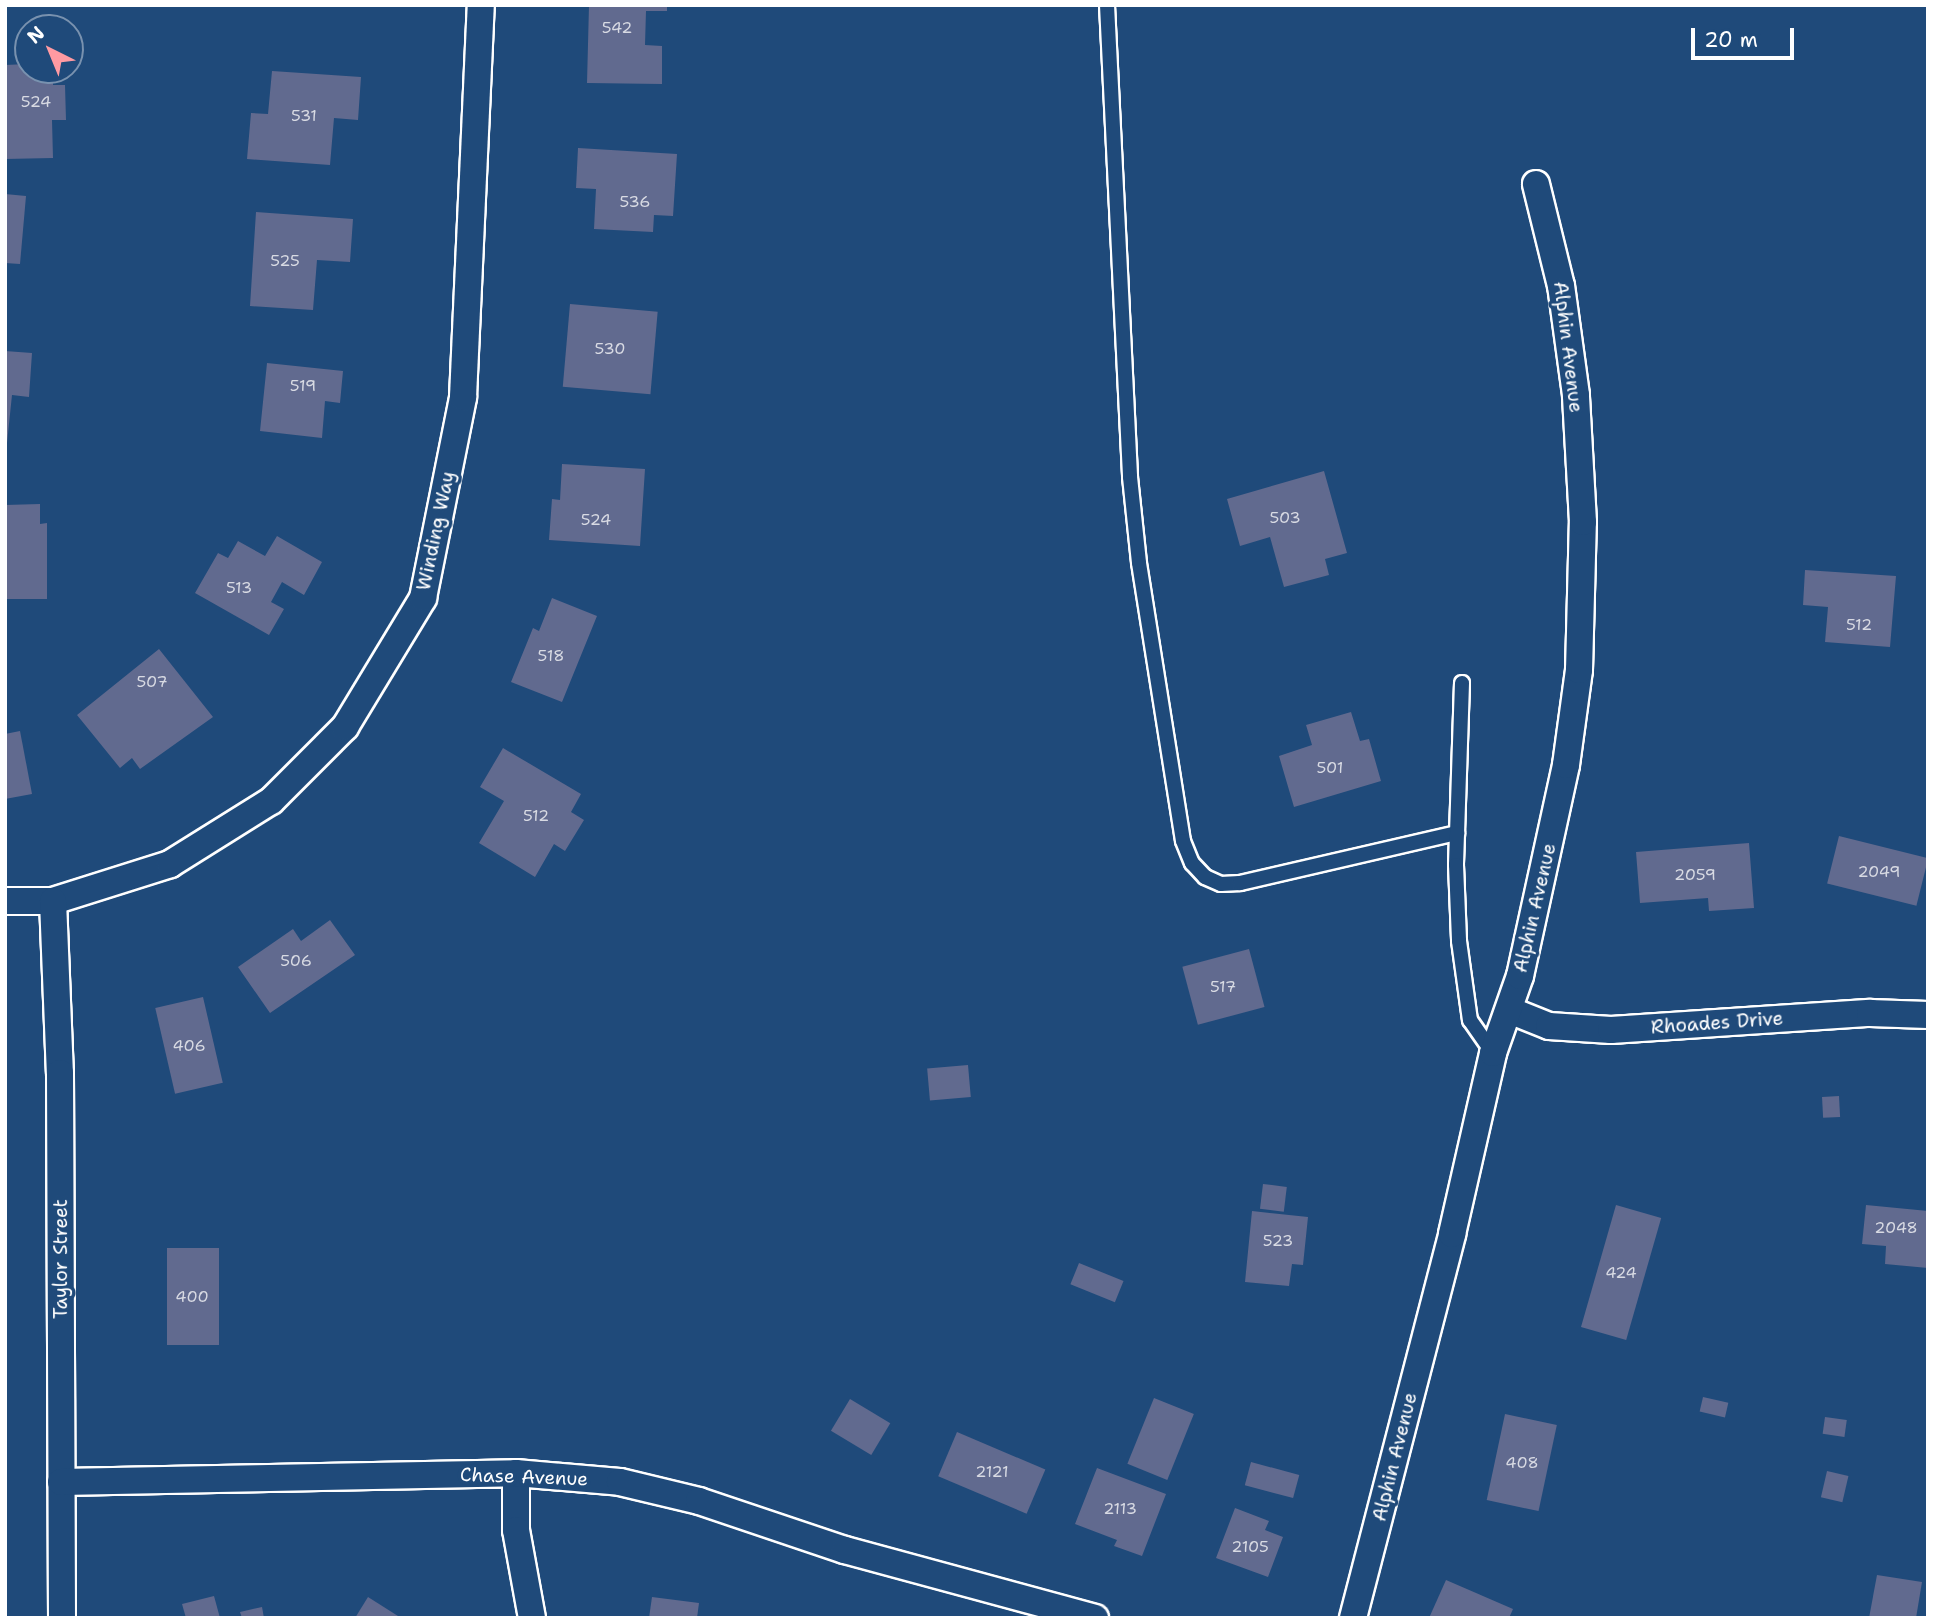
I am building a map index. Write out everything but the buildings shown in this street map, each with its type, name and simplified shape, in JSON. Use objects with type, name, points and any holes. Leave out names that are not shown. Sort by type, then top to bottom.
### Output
[{"type":"street","name":"Winding Way","points":[[5,901],[53,901],[170,863],[271,801],[345,727],[423,598],[463,397],[481,5]]},
{"type":"street","name":"Alphin Avenue","points":[[1353,1618],[1452,1234],[1493,1053],[1520,976],[1566,765],[1584,594],[1571,344],[1536,184]]},
{"type":"street","name":"Taylor Street","points":[[53,901],[61,1073],[62,1618]]},
{"type":"street","name":"Rhoades Drive","points":[[1508,1010],[1549,1026],[1611,1030],[1870,1013],[1928,1015]]},
{"type":"street","name":"Chase Avenue","points":[[61,1482],[516,1473],[620,1482],[699,1500],[845,1550],[1094,1618]]},
{"type":"street","points":[[516,1473],[516,1530],[532,1618]]},
{"type":"lane","points":[[1107,5],[1130,477],[1139,563],[1183,841],[1192,863],[1205,877],[1221,884],[1240,883],[1457,833]]},
{"type":"lane","points":[[1462,683],[1457,833],[1460,941],[1470,1020],[1493,1053]]}]
